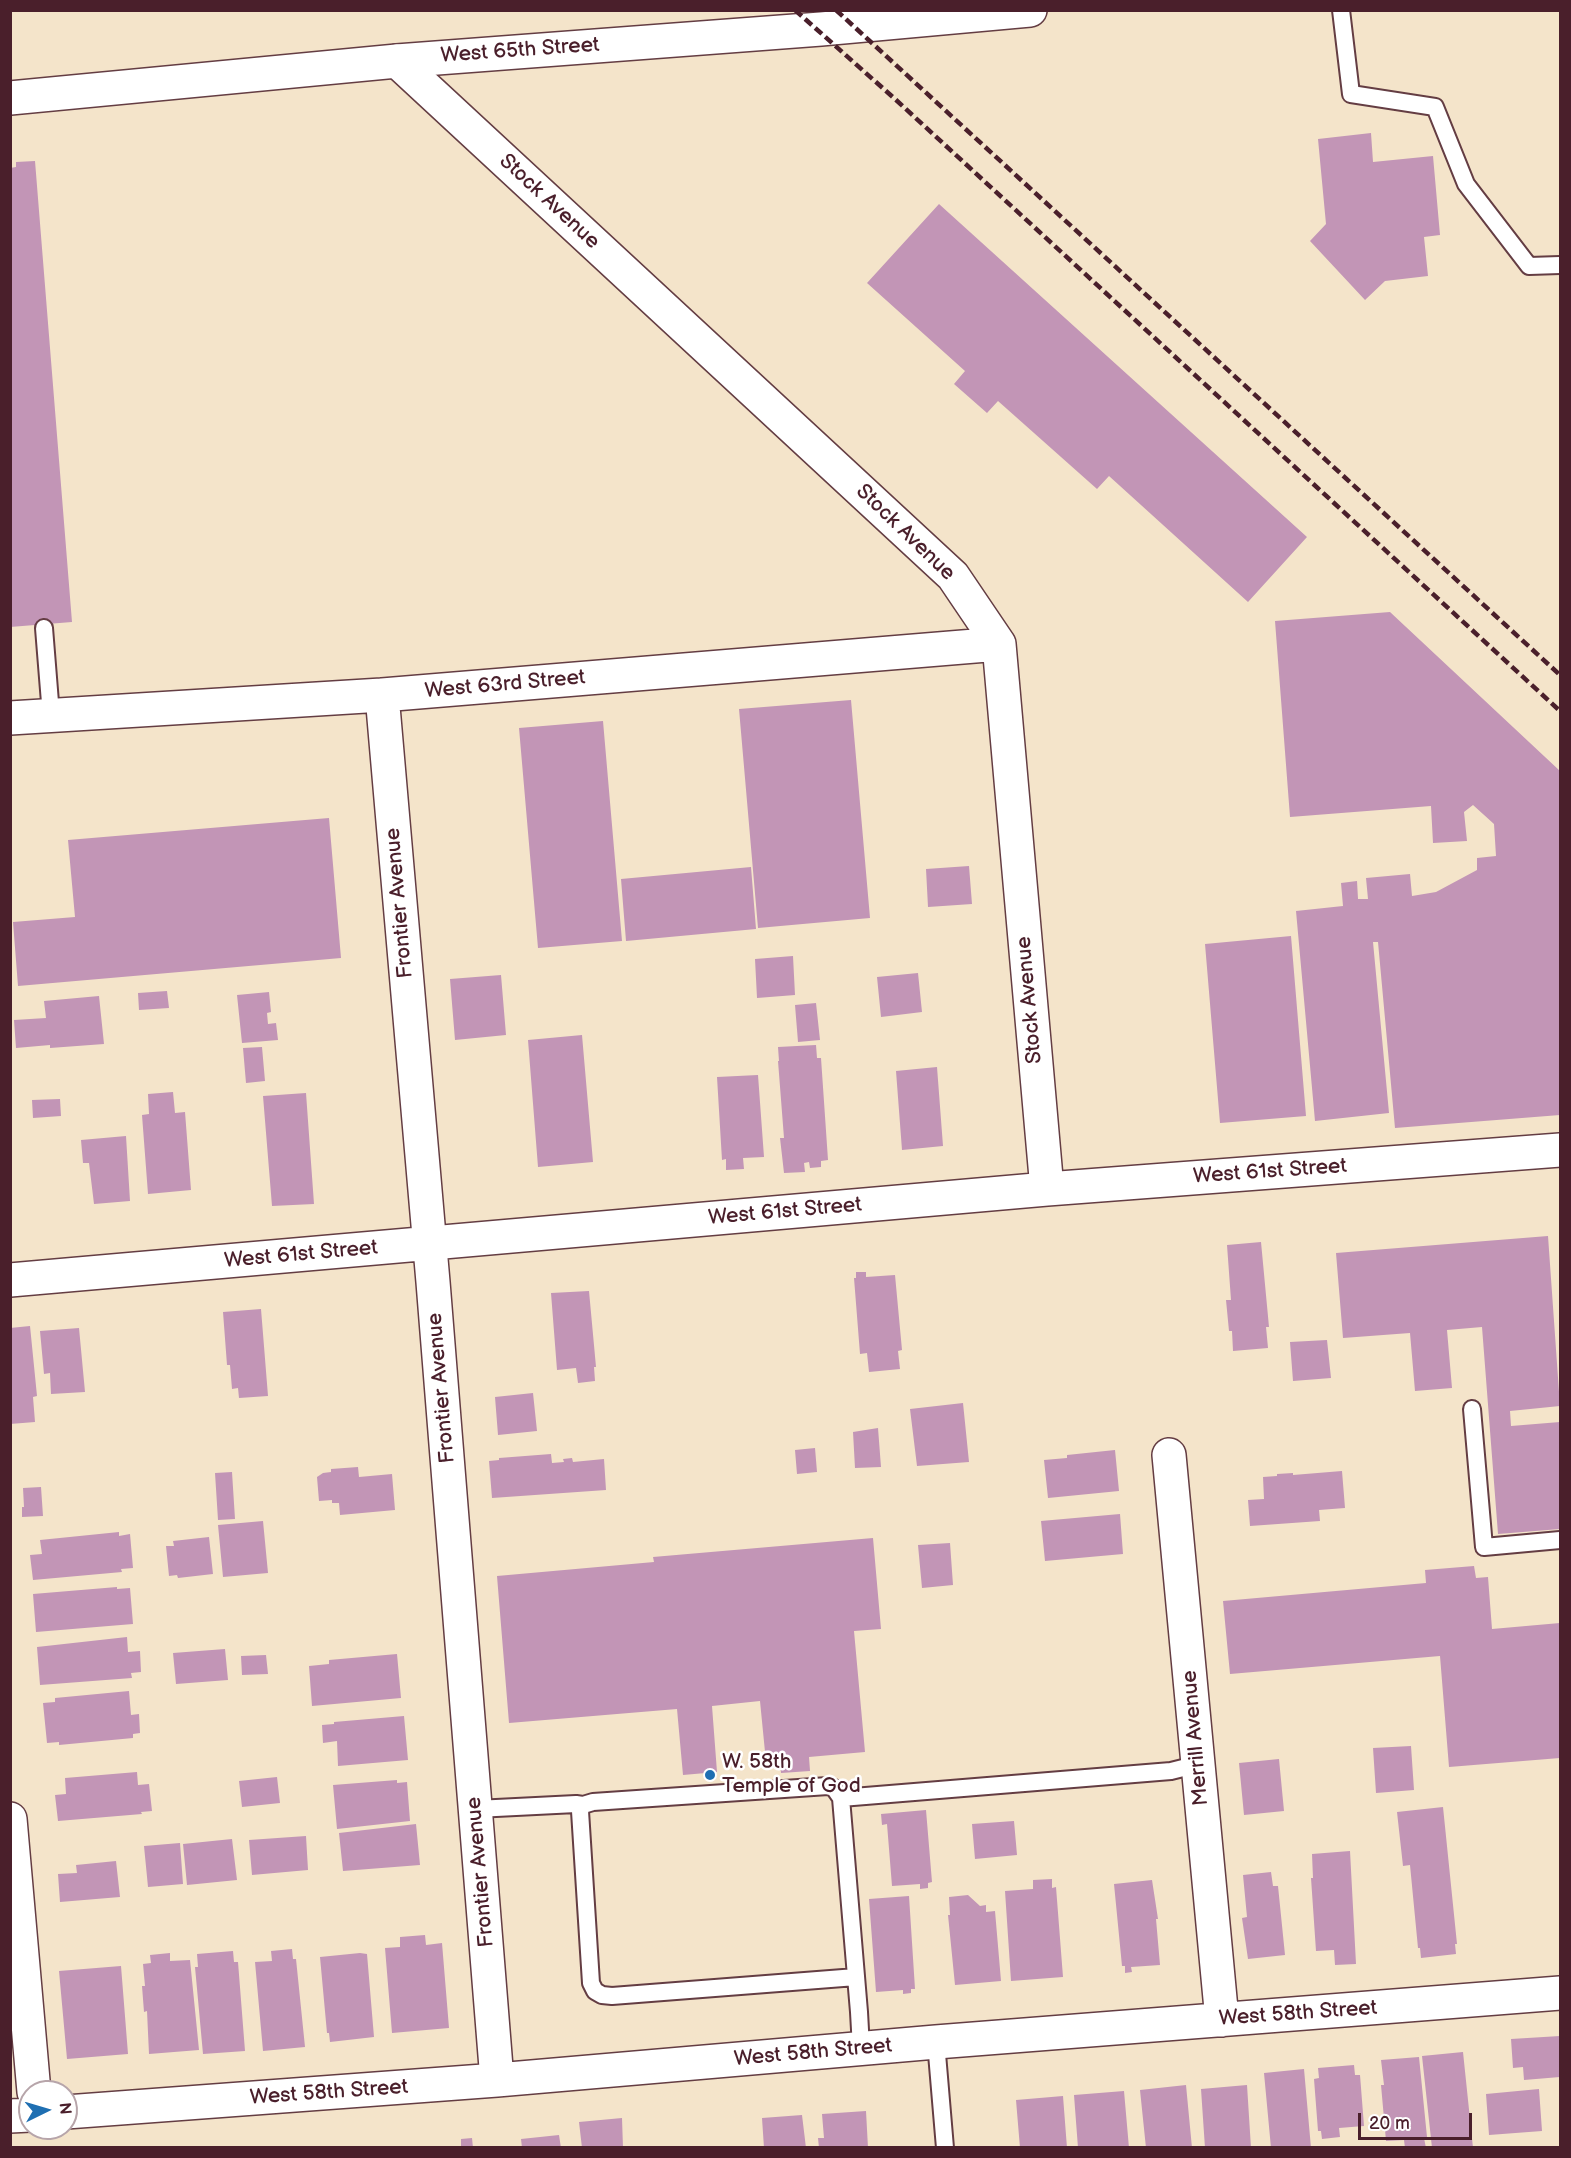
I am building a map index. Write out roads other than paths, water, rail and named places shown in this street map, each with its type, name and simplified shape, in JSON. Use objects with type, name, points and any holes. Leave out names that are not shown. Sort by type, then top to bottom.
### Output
[{"type":"street","name":"West 65th Street","points":[[10,98],[397,61],[821,29],[1030,10]]},
{"type":"street","name":"Stock Avenue","points":[[397,61],[953,576],[999,645],[1047,1189]]},
{"type":"street","name":"West 63rd Street","points":[[10,718],[382,695],[999,645]]},
{"type":"street","name":"Frontier Avenue","points":[[382,695],[430,1244],[497,2080]]},
{"type":"street","name":"West 61st Street","points":[[10,1280],[1047,1189],[1560,1150]]},
{"type":"street","name":"Merrill Avenue","points":[[1169,1455],[1222,2020]]},
{"type":"street","points":[[10,1819],[33,2080]]},
{"type":"street","name":"West 58th Street","points":[[78,2111],[497,2080],[861,2048],[1560,1993]]},
{"type":"lane","points":[[1341,10],[1351,94],[1435,107],[1466,184],[1529,266],[1560,265]]},
{"type":"lane","points":[[44,628],[51,715]]},
{"type":"lane","points":[[1472,1409],[1484,1547],[1560,1540]]},
{"type":"lane","points":[[841,1798],[1171,1771],[1199,1764]]},
{"type":"lane","points":[[476,1809],[584,1805],[593,1802],[828,1785],[834,1788],[841,1798],[861,2048]]},
{"type":"lane","points":[[584,1805],[579,1811],[591,1983],[595,1991],[602,1995],[612,1996],[856,1977]]},
{"type":"lane","points":[[936,2042],[945,2148]]},
{"type":"railway","points":[[795,10],[895,99],[1560,711]]},
{"type":"railway","points":[[836,10],[1560,675]]},
{"type":"place","name":"W. 58th Temple of God","points":[[710,1775]]}]
